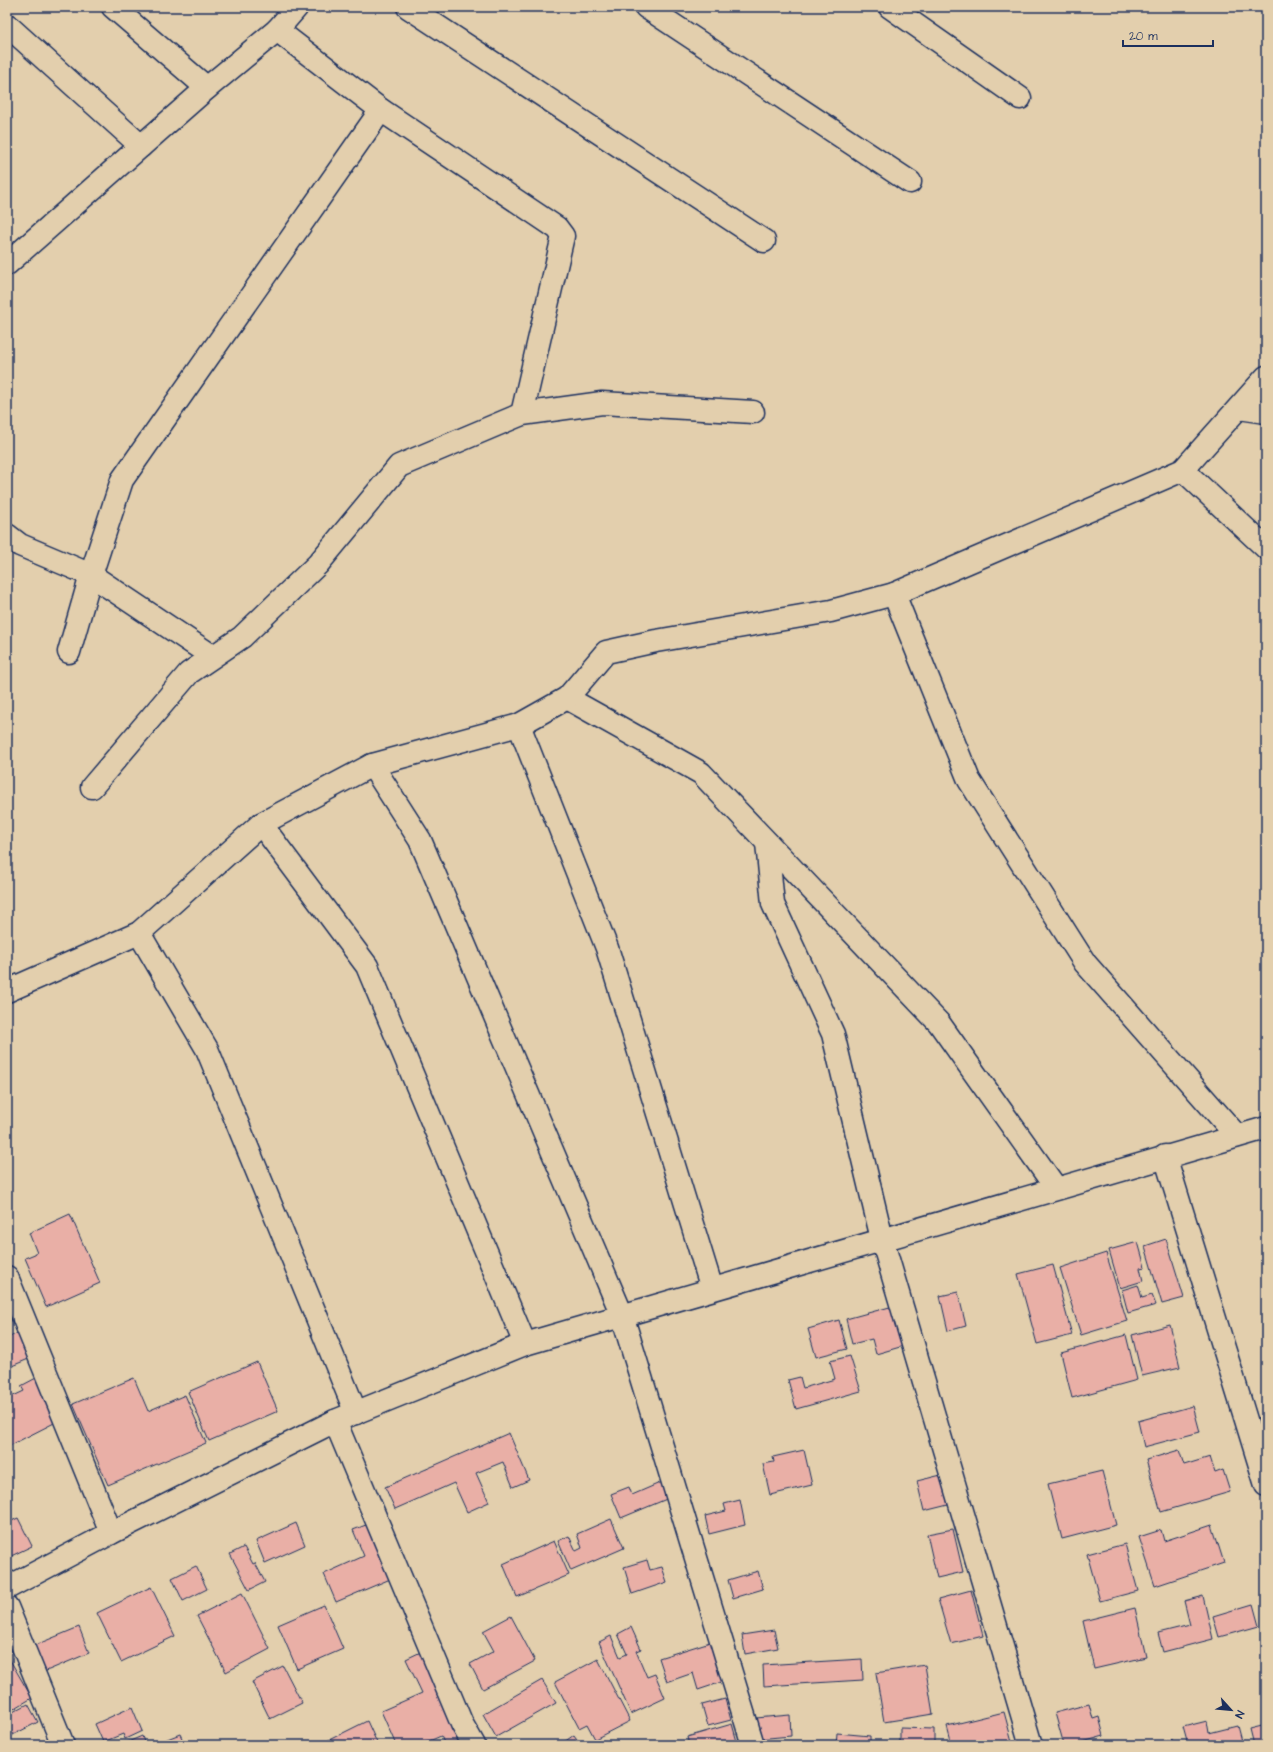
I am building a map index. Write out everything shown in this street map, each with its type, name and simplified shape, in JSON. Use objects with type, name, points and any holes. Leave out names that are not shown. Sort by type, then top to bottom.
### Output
[{"type":"street","points":[[113,7],[207,88]]},
{"type":"street","points":[[7,264],[140,146],[277,30],[297,7]]},
{"type":"street","points":[[408,7],[764,240]]},
{"type":"street","points":[[646,7],[910,182]]},
{"type":"street","points":[[890,7],[1020,98]]},
{"type":"street","points":[[7,25],[140,146]]},
{"type":"street","points":[[277,30],[381,110],[557,228],[563,236],[522,414]]},
{"type":"street","points":[[69,652],[91,575],[122,480],[381,110]]},
{"type":"street","points":[[7,991],[139,933],[260,824],[372,765],[519,726],[567,698],[606,652],[656,641],[831,611],[894,594],[1183,470],[1266,377]]},
{"type":"street","points":[[92,787],[189,673],[242,637],[318,564],[399,466],[522,414],[602,403],[753,412]]},
{"type":"street","points":[[1239,408],[1266,412]]},
{"type":"street","points":[[1183,470],[1266,548]]},
{"type":"street","points":[[7,535],[20,545],[91,575],[212,656]]},
{"type":"street","points":[[894,594],[969,780],[1085,963],[1237,1136]]},
{"type":"street","points":[[567,698],[701,773],[939,1023],[1056,1188]]},
{"type":"street","points":[[519,726],[608,948],[712,1289]]},
{"type":"street","points":[[372,765],[420,840],[622,1315],[753,1745]]},
{"type":"street","points":[[260,824],[367,966],[525,1344]]},
{"type":"street","points":[[767,843],[773,904],[834,1034],[882,1239],[1031,1745]]},
{"type":"street","points":[[139,933],[207,1049],[356,1413]]},
{"type":"street","points":[[7,1588],[111,1533],[335,1421],[525,1344],[1165,1156],[1266,1128]]},
{"type":"street","points":[[1165,1156],[1266,1485]]},
{"type":"street","points":[[7,1276],[111,1533]]},
{"type":"street","points":[[335,1421],[462,1724],[474,1745]]},
{"type":"street","points":[[7,1607],[63,1745]]},
{"type":"building","points":[[70,1214],[100,1283],[46,1307],[25,1258],[37,1253],[29,1233]]},
{"type":"building","points":[[1166,1239],[1184,1298],[1162,1304],[1145,1246]]},
{"type":"building","points":[[1138,1242],[1145,1267],[1140,1268],[1143,1281],[1120,1288],[1109,1250]]},
{"type":"building","points":[[1106,1253],[1127,1321],[1081,1335],[1060,1268]]},
{"type":"building","points":[[1053,1265],[1072,1335],[1037,1344],[1018,1274]]},
{"type":"building","points":[[1138,1285],[1142,1298],[1152,1295],[1156,1305],[1128,1313],[1122,1290]]},
{"type":"building","points":[[958,1292],[966,1326],[948,1331],[940,1296]]},
{"type":"building","points":[[897,1305],[907,1345],[876,1354],[872,1339],[852,1344],[846,1319]]},
{"type":"building","points":[[839,1320],[847,1349],[816,1357],[808,1329]]},
{"type":"building","points":[[1170,1325],[1180,1367],[1142,1376],[1132,1335]]},
{"type":"building","points":[[20,1332],[31,1358],[7,1368],[7,1338]]},
{"type":"building","points":[[1126,1335],[1137,1380],[1072,1398],[1061,1353]]},
{"type":"building","points":[[850,1356],[861,1391],[796,1409],[788,1380],[800,1377],[803,1388],[835,1379],[830,1361]]},
{"type":"building","points":[[257,1362],[278,1411],[209,1441],[188,1392]]},
{"type":"building","points":[[38,1377],[60,1420],[7,1447],[7,1399],[24,1391],[21,1386]]},
{"type":"building","points":[[134,1378],[148,1411],[185,1395],[206,1443],[108,1485],[73,1404]]},
{"type":"building","points":[[1193,1406],[1200,1432],[1144,1447],[1138,1421]]},
{"type":"building","points":[[509,1433],[529,1480],[513,1487],[503,1462],[476,1473],[489,1502],[467,1512],[454,1483],[395,1509],[385,1487]]},
{"type":"building","points":[[804,1450],[812,1485],[770,1495],[763,1464],[774,1462],[773,1457]]},
{"type":"building","points":[[1179,1450],[1184,1465],[1210,1457],[1215,1473],[1223,1470],[1230,1492],[1161,1512],[1146,1460]]},
{"type":"building","points":[[1102,1471],[1116,1525],[1062,1539],[1048,1484]]},
{"type":"building","points":[[941,1475],[948,1505],[924,1511],[917,1481]]},
{"type":"building","points":[[662,1482],[669,1498],[621,1518],[611,1494],[629,1487],[632,1495]]},
{"type":"building","points":[[740,1500],[745,1525],[709,1534],[705,1516],[726,1511],[724,1504]]},
{"type":"building","points":[[18,1518],[32,1546],[7,1558],[7,1523]]},
{"type":"building","points":[[611,1519],[624,1548],[571,1571],[558,1541],[569,1536],[576,1551],[582,1548],[577,1534]]},
{"type":"building","points":[[296,1523],[305,1545],[265,1563],[256,1541]]},
{"type":"building","points":[[371,1523],[395,1577],[336,1602],[324,1574],[364,1556],[353,1530]]},
{"type":"building","points":[[1212,1525],[1224,1563],[1155,1586],[1139,1537],[1161,1530],[1164,1541]]},
{"type":"building","points":[[953,1529],[963,1572],[937,1578],[927,1534]]},
{"type":"building","points":[[554,1541],[569,1575],[517,1597],[503,1564]]},
{"type":"building","points":[[1125,1544],[1138,1591],[1100,1601],[1087,1554]]},
{"type":"building","points":[[244,1547],[253,1564],[255,1563],[265,1582],[249,1590],[230,1554]]},
{"type":"building","points":[[647,1560],[650,1570],[662,1567],[667,1582],[632,1594],[624,1567]]},
{"type":"building","points":[[196,1566],[207,1589],[183,1601],[172,1578]]},
{"type":"building","points":[[758,1571],[763,1589],[733,1598],[728,1580]]},
{"type":"building","points":[[151,1587],[175,1636],[121,1662],[97,1613]]},
{"type":"building","points":[[971,1590],[983,1636],[951,1644],[938,1599]]},
{"type":"building","points":[[242,1593],[270,1649],[226,1672],[197,1616]]},
{"type":"building","points":[[1203,1596],[1213,1639],[1163,1652],[1158,1633],[1190,1625],[1184,1601]]},
{"type":"building","points":[[1253,1604],[1259,1626],[1219,1637],[1213,1616]]},
{"type":"building","points":[[324,1605],[343,1649],[297,1669],[278,1625]]},
{"type":"building","points":[[1135,1608],[1146,1657],[1094,1669],[1083,1621]]},
{"type":"building","points":[[511,1616],[535,1661],[483,1689],[470,1664],[494,1651],[483,1631]]},
{"type":"building","points":[[79,1627],[89,1653],[44,1672],[33,1646]]},
{"type":"building","points":[[631,1627],[641,1649],[636,1651],[647,1677],[655,1674],[665,1698],[631,1714],[599,1642],[611,1636],[620,1657],[627,1654],[618,1634]]},
{"type":"building","points":[[774,1630],[778,1648],[745,1654],[742,1635]]},
{"type":"building","points":[[710,1642],[722,1682],[698,1690],[693,1673],[667,1682],[659,1658]]},
{"type":"building","points":[[425,1650],[466,1745],[445,1745],[441,1736],[420,1745],[396,1745],[381,1711],[422,1693],[406,1659]]},
{"type":"building","points":[[7,1655],[32,1698],[7,1713]]},
{"type":"building","points":[[598,1659],[630,1721],[595,1739],[587,1724],[579,1728],[555,1682]]},
{"type":"building","points":[[862,1659],[863,1680],[764,1686],[763,1665]]},
{"type":"building","points":[[925,1665],[933,1714],[884,1722],[876,1673]]},
{"type":"building","points":[[283,1666],[302,1703],[270,1719],[252,1682]]},
{"type":"building","points":[[542,1680],[556,1703],[496,1737],[483,1714]]},
{"type":"building","points":[[725,1699],[731,1720],[708,1726],[702,1705]]},
{"type":"building","points":[[28,1704],[38,1722],[7,1738],[7,1715]]},
{"type":"building","points":[[1089,1704],[1093,1719],[1099,1717],[1104,1736],[1072,1745],[1064,1745],[1055,1713]]},
{"type":"building","points":[[132,1707],[142,1731],[125,1739],[123,1734],[103,1742],[95,1724]]},
{"type":"building","points":[[1004,1712],[1013,1745],[952,1745],[947,1726]]},
{"type":"building","points":[[790,1715],[791,1736],[757,1739],[756,1718]]},
{"type":"building","points":[[367,1721],[378,1745],[324,1745],[323,1743]]},
{"type":"building","points":[[1207,1721],[1209,1733],[1237,1726],[1242,1745],[1188,1745],[1183,1727]]},
{"type":"building","points":[[732,1724],[738,1745],[689,1745],[687,1737]]},
{"type":"building","points":[[1266,1725],[1266,1745],[1254,1745],[1250,1729]]},
{"type":"building","points":[[900,1728],[934,1729],[934,1745],[900,1745]]},
{"type":"building","points":[[837,1733],[870,1736],[870,1745],[836,1745]]},
{"type":"building","points":[[180,1734],[185,1745],[152,1745]]},
{"type":"building","points":[[574,1735],[581,1745],[560,1745]]},
{"type":"building","points":[[142,1736],[145,1745],[121,1745]]},
{"type":"building","points":[[1171,1739],[1172,1745],[1149,1745]]}]
